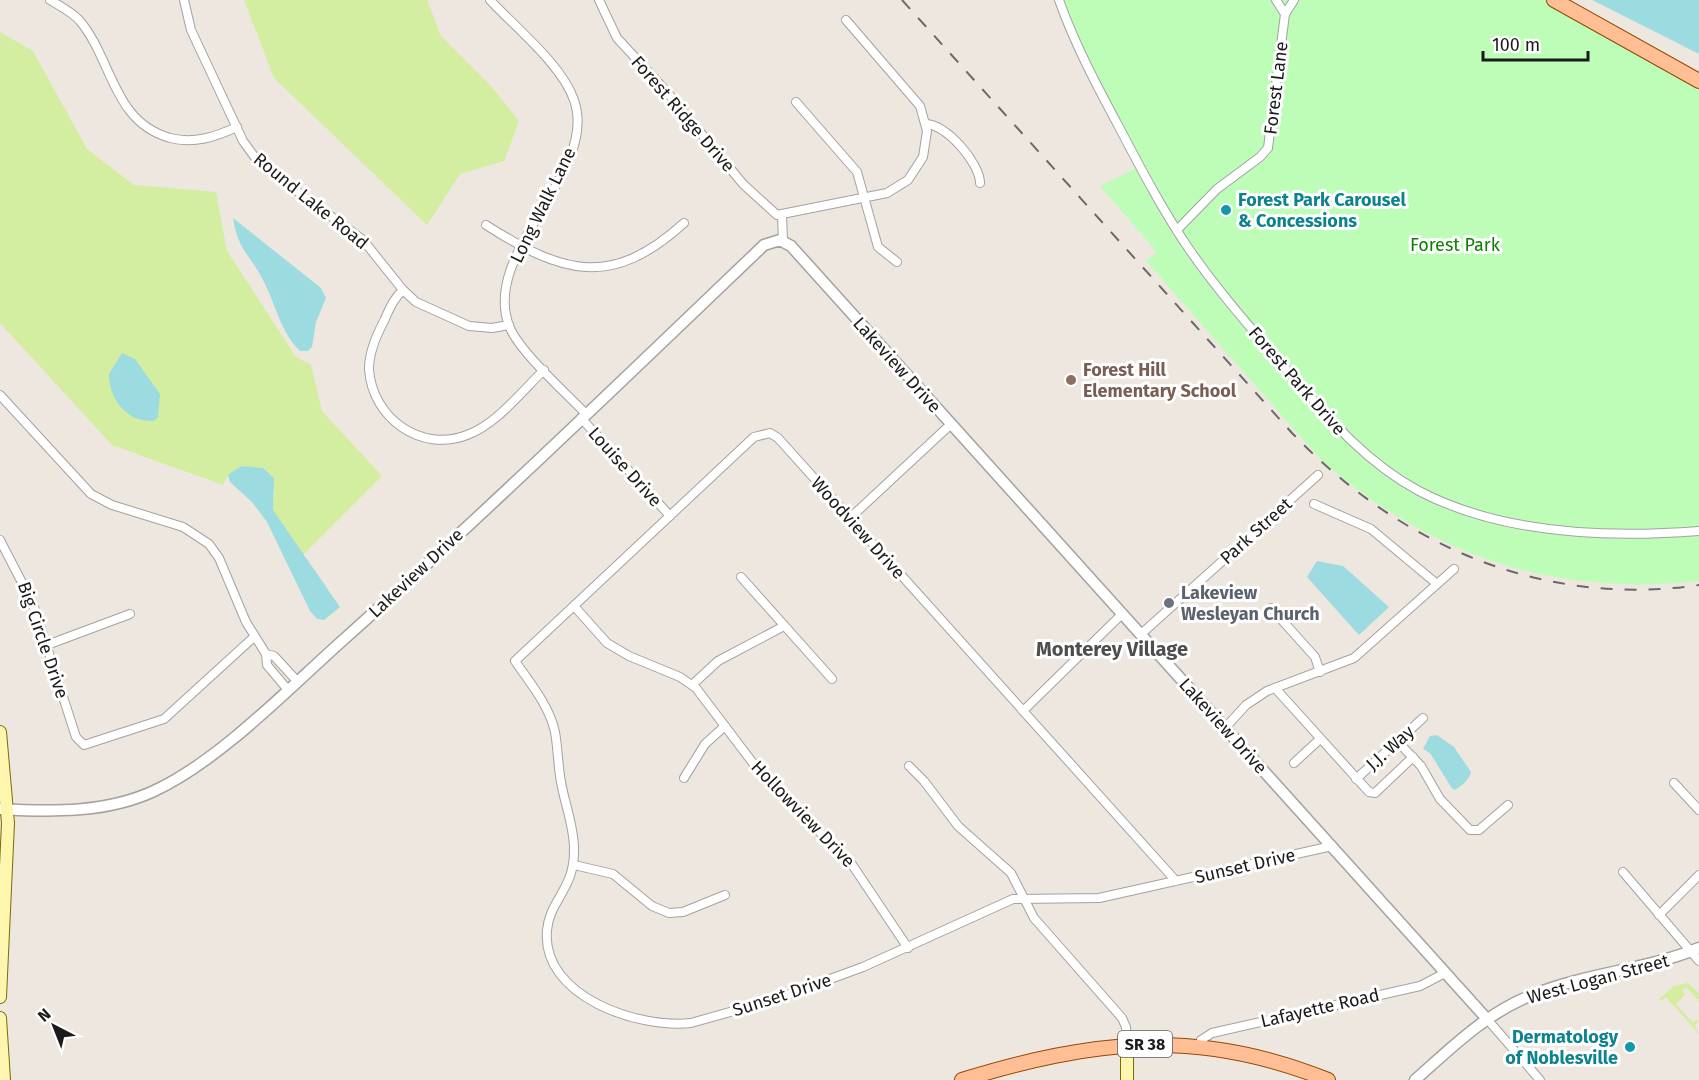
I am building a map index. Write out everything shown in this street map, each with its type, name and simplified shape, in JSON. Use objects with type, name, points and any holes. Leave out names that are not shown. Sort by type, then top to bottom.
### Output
[{"type":"main road","points":[[1554,0],[1699,81]]},
{"type":"main road","points":[[0,732],[4,810],[0,998]]},
{"type":"main road","points":[[0,1018],[4,1080]]},
{"type":"main road","points":[[1127,1044],[1127,1080]]},
{"type":"main road","name":"SR 38","points":[[962,1080],[1055,1054],[1127,1044],[1198,1047],[1260,1058],[1328,1080]]},
{"type":"street","points":[[50,0],[80,21],[125,108],[138,122],[157,134],[185,140],[209,139],[237,127]]},
{"type":"street","name":"Round Lake Road","points":[[184,0],[191,30],[248,150],[259,163],[363,240],[403,290],[421,305],[469,326],[492,328],[509,325]]},
{"type":"street","name":"Long Walk Lane","points":[[490,0],[559,73],[570,90],[578,114],[573,148],[521,248],[505,288],[509,325],[519,342],[583,415]]},
{"type":"street","name":"Forest Ridge Drive","points":[[599,0],[617,38],[667,92],[743,184],[774,214],[782,215]]},
{"type":"street","name":"Forest Park Drive","points":[[1059,0],[1091,74],[1177,230],[1246,323],[1326,414],[1365,454],[1412,486],[1460,508],[1531,527],[1629,533],[1699,531]]},
{"type":"street","points":[[1276,0],[1286,14]]},
{"type":"street","name":"Forest Lane","points":[[1177,230],[1217,189],[1260,157],[1268,148],[1286,14],[1294,0]]},
{"type":"street","points":[[783,241],[782,215],[866,199],[893,190],[908,180],[923,157],[926,124],[915,98],[846,20]]},
{"type":"street","points":[[796,102],[852,165],[860,179],[871,229],[878,247],[897,262]]},
{"type":"street","points":[[926,124],[942,128],[978,169],[980,183]]},
{"type":"street","points":[[486,225],[521,248],[569,266],[604,267],[640,256],[684,223]]},
{"type":"street","name":"Lakeview Drive","points":[[4,810],[103,807],[154,791],[213,754],[288,690],[764,245],[777,240],[783,241],[1332,846],[1540,1080]]},
{"type":"street","points":[[403,290],[394,298],[379,331],[371,351],[369,368],[378,402],[406,431],[422,438],[438,440],[468,435],[486,425],[544,370]]},
{"type":"street","points":[[0,395],[91,494],[112,505],[183,527],[201,537],[219,558],[254,637],[266,654],[267,665],[288,690]]},
{"type":"street","name":"Louise Drive","points":[[583,415],[670,516]]},
{"type":"street","points":[[850,518],[950,425]]},
{"type":"street","name":"Woodview Drive","points":[[515,661],[754,437],[765,432],[778,438],[1176,881]]},
{"type":"street","name":"Park Street","points":[[1140,634],[1318,475]]},
{"type":"street","points":[[1314,504],[1371,529],[1437,584]]},
{"type":"street","name":"Big Circle Drive","points":[[0,540],[28,593],[76,737],[80,743],[89,745],[164,719],[254,637]]},
{"type":"street","points":[[1224,728],[1246,705],[1275,688],[1354,658],[1454,569]]},
{"type":"street","points":[[741,577],[832,679]]},
{"type":"street","name":"Hollowview Drive","points":[[574,606],[607,643],[629,656],[672,673],[692,685],[762,775],[850,862],[908,948]]},
{"type":"street","points":[[1271,608],[1315,657],[1320,672]]},
{"type":"street","points":[[47,645],[130,614]]},
{"type":"street","points":[[1023,711],[1122,614]]},
{"type":"street","points":[[692,685],[718,661],[784,626]]},
{"type":"street","points":[[266,654],[274,656],[297,681]]},
{"type":"street","name":"Sunset Drive","points":[[515,661],[541,700],[554,730],[561,782],[573,836],[574,865],[569,883],[549,923],[549,952],[562,975],[582,993],[598,1006],[629,1018],[679,1024],[702,1021],[823,983],[908,948],[1002,903],[1024,897],[1099,898],[1332,846]]},
{"type":"street","points":[[1275,688],[1356,778]]},
{"type":"street","name":"J.J. Way","points":[[1413,757],[1372,794],[1356,778],[1423,718]]},
{"type":"street","points":[[684,778],[705,744],[725,726]]},
{"type":"street","points":[[1294,763],[1320,739]]},
{"type":"street","points":[[1397,741],[1426,773],[1440,799],[1470,830],[1479,830],[1508,805]]},
{"type":"street","points":[[909,766],[924,781],[958,826],[1005,865],[1034,918],[1122,1018],[1126,1027],[1127,1044]]},
{"type":"street","points":[[1674,783],[1699,810]]},
{"type":"street","points":[[574,865],[613,874],[652,906],[669,913],[683,912],[725,895]]},
{"type":"street","points":[[1623,872],[1659,915],[1695,950],[1699,961]]},
{"type":"street","points":[[1659,915],[1699,875]]},
{"type":"street","name":"West Logan Street","points":[[1415,1080],[1487,1019],[1540,992],[1586,978],[1654,964],[1695,950]]},
{"type":"street","name":"Lafayette Road","points":[[1198,1047],[1201,1040],[1212,1033],[1420,986],[1446,973]]},
{"type":"green space","points":[[244,0],[427,0],[441,36],[491,86],[519,121],[504,161],[460,174],[427,225],[274,78]]},
{"type":"green space","name":"Forest Park","points":[[1060,0],[1555,0],[1699,82],[1699,581],[1646,584],[1594,582],[1545,575],[1497,563],[1451,545],[1407,522],[1364,494],[1322,461],[1146,261],[1157,252],[1100,186],[1135,169]]},
{"type":"green space","points":[[0,32],[33,51],[87,149],[134,185],[216,192],[227,251],[296,357],[311,365],[322,411],[382,476],[303,555],[272,510],[275,492],[228,475],[223,485],[112,445],[0,323]]},
{"type":"green space","points":[[1688,983],[1699,993],[1699,1001],[1686,987],[1682,991],[1685,995],[1676,1004],[1693,1023],[1697,1019],[1699,1021],[1695,1025],[1699,1034],[1666,997],[1661,1001],[1659,999],[1674,986]]},
{"type":"water","points":[[1592,0],[1699,0],[1699,54]]},
{"type":"water","points":[[233,218],[321,288],[326,298],[316,322],[312,347],[308,351],[300,351],[288,335],[268,289],[241,245]]},
{"type":"water","points":[[122,353],[135,359],[160,394],[158,417],[154,421],[144,421],[128,414],[121,408],[112,392],[109,374]]},
{"type":"water","points":[[241,466],[263,468],[274,478],[273,510],[340,607],[324,620],[317,619],[310,611],[267,522],[252,502],[230,482],[228,475]]},
{"type":"water","points":[[1317,561],[1343,566],[1389,607],[1359,635],[1307,577]]},
{"type":"water","points":[[1437,735],[1454,747],[1471,772],[1465,782],[1454,790],[1430,753],[1423,749],[1430,736]]},
{"type":"railway","points":[[902,0],[1292,433],[1334,473],[1379,507],[1427,536],[1477,560],[1530,577],[1585,587],[1641,590],[1699,585]]},
{"type":"place","name":"Forest Park Carousel & Concessions","points":[[1226,210]]},
{"type":"place","name":"Forest Hill Elementary School","points":[[1071,380]]},
{"type":"place","name":"Lakeview Wesleyan Church","points":[[1169,603]]},
{"type":"place","name":"Dermatology of Noblesville","points":[[1630,1047]]},
{"type":"district","name":"Monterey Village","points":[[1112,649]]}]
